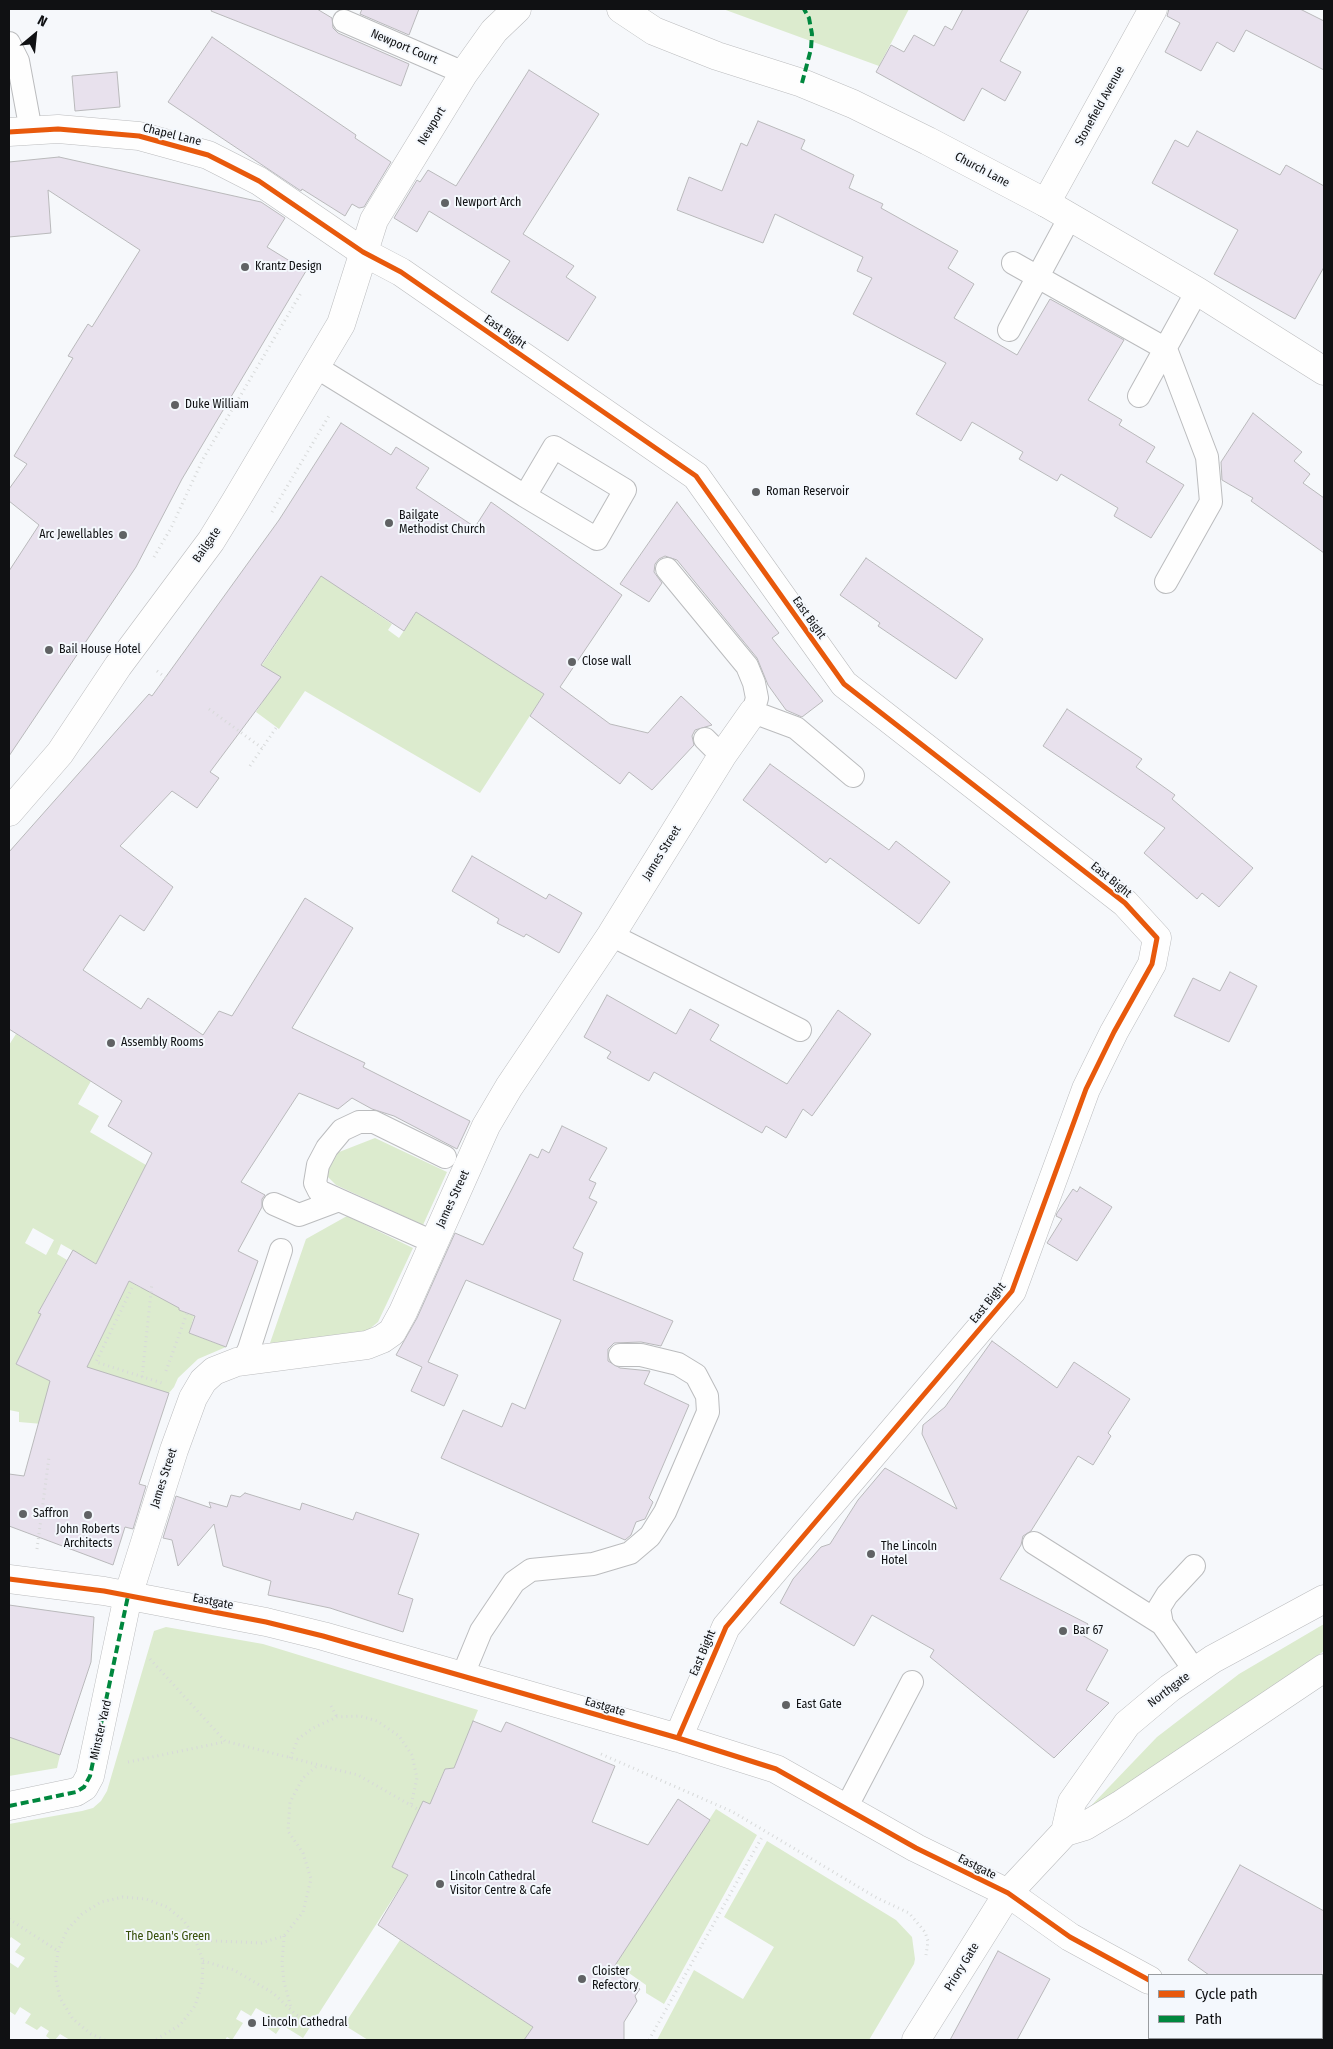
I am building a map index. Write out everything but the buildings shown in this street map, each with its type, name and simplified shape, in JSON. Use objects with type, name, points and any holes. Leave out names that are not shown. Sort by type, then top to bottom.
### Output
[{"type":"street","name":"Newport","points":[[363,252],[374,220],[464,73],[494,31],[517,9]]},
{"type":"street","name":"Church Lane","points":[[621,9],[643,26],[683,44],[802,83],[853,104],[1046,203],[1197,292],[1324,371]]},
{"type":"street","name":"Stonefield Avenue","points":[[1046,203],[1153,9]]},
{"type":"street","name":"Chapel Lane","points":[[20,132],[58,129],[139,136],[208,155],[259,181],[363,252]]},
{"type":"street","name":"Bailgate","points":[[9,812],[60,753],[118,666],[211,541],[341,324],[363,252]]},
{"type":"street","name":"East Bight","points":[[363,252],[401,272],[696,476],[844,684],[1125,902],[1157,938],[1152,964],[1114,1032],[1086,1089],[1012,1291],[726,1627],[678,1738]]},
{"type":"street","name":"James Street","points":[[128,1596],[159,1493],[193,1398],[204,1381],[214,1371],[243,1361],[367,1345],[382,1339],[392,1332],[404,1312],[433,1242],[491,1118],[611,935],[714,747],[753,712]]},
{"type":"street","name":"Eastgate","points":[[9,1578],[128,1596],[266,1622],[678,1738],[776,1769],[916,1848],[1008,1893],[1070,1937],[1148,1979]]},
{"type":"street","name":"Minster Yard","points":[[9,1806],[76,1792],[84,1787],[90,1776],[128,1596]]},
{"type":"street","name":"Northgate","points":[[1008,1893],[1065,1832],[1072,1802],[1127,1724],[1213,1659],[1324,1599]]},
{"type":"street","name":"Northgate","points":[[1065,1832],[1085,1826],[1120,1805],[1324,1668]]},
{"type":"street","name":"Priory Gate","points":[[916,2040],[1008,1893]]},
{"type":"lane","name":"Newport Court","points":[[344,20],[464,73]]},
{"type":"lane","points":[[9,43],[18,61],[20,132]]},
{"type":"lane","points":[[1009,330],[1070,217]]},
{"type":"lane","points":[[1013,263],[1166,349],[1207,457],[1211,502],[1166,582]]},
{"type":"lane","points":[[1140,396],[1197,292]]},
{"type":"lane","points":[[316,367],[525,496]]},
{"type":"lane","points":[[667,569],[747,666],[754,683],[757,698],[753,712],[796,728],[853,776]]},
{"type":"lane","points":[[611,935],[800,1030]]},
{"type":"lane","points":[[433,1242],[319,1191],[315,1183],[318,1165],[327,1148],[342,1130],[359,1122],[374,1122],[445,1156]]},
{"type":"lane","points":[[274,1204],[298,1215],[339,1200]]},
{"type":"lane","points":[[243,1361],[280,1250]]},
{"type":"lane","points":[[462,1677],[481,1630],[514,1582],[531,1570],[593,1564],[630,1553],[650,1536],[665,1512],[708,1412],[707,1396],[696,1375],[678,1364],[642,1355],[620,1355]]},
{"type":"lane","points":[[1034,1543],[1162,1624],[1195,1671]]},
{"type":"lane","points":[[1162,1624],[1159,1608],[1167,1594],[1194,1566]]},
{"type":"lane","points":[[846,1808],[912,1682]]},
{"type":"path","points":[[153,558],[171,528],[203,460],[301,293]]},
{"type":"path","points":[[157,671],[166,678]]},
{"type":"path","points":[[209,709],[262,748]]},
{"type":"path","points":[[250,766],[276,728]]},
{"type":"path","points":[[142,1376],[152,1283]]},
{"type":"path","points":[[132,1288],[96,1362],[168,1385]]},
{"type":"path","points":[[162,1383],[187,1313]]},
{"type":"path","points":[[36,1553],[50,1457]]},
{"type":"path","points":[[146,1655],[225,1742]]},
{"type":"path","points":[[331,1706],[337,1717]]},
{"type":"path","points":[[290,1758],[298,1739],[313,1728],[337,1717],[360,1716],[377,1721],[399,1736],[412,1755],[417,1778],[411,1805]]},
{"type":"path","points":[[124,1763],[225,1742],[358,1775],[419,1810]]},
{"type":"path","points":[[592,1751],[733,1812],[877,1898],[909,1913],[925,1932],[928,1941],[925,1959]]},
{"type":"path","points":[[291,2009],[284,1982],[282,1963],[284,1936],[303,1912],[311,1879],[303,1853],[288,1831],[290,1802],[303,1778],[318,1765]]},
{"type":"path","points":[[649,2040],[762,1838]]},
{"type":"path","points":[[105,2040],[91,2034],[72,2019],[60,1998],[55,1975],[58,1951],[67,1930],[82,1914],[101,1902],[123,1897],[146,1898],[167,1907],[184,1921],[196,1940],[203,1961],[202,1984],[195,2006],[180,2025],[155,2040]]},
{"type":"path","points":[[9,1919],[58,1951]]},
{"type":"path","points":[[196,1940],[261,1943],[284,1936]]},
{"type":"path","points":[[203,1961],[234,1970],[273,1993],[303,2021]]},
{"type":"green space","points":[[723,9],[909,9],[879,66]]},
{"type":"green space","points":[[323,573],[373,590],[364,605],[392,624],[388,630],[399,638],[417,611],[544,694],[480,793],[305,691],[279,729],[256,712],[263,701],[254,694],[258,671]]},
{"type":"green space","points":[[16,1034],[91,1081],[78,1104],[99,1116],[90,1132],[146,1165],[96,1264],[61,1244],[57,1254],[67,1260],[38,1313],[47,1318],[38,1321],[16,1364],[46,1379],[88,1365],[129,1281],[141,1288],[145,1280],[183,1295],[179,1310],[194,1316],[189,1333],[226,1347],[198,1359],[178,1378],[169,1393],[54,1425],[19,1422],[19,1412],[9,1410],[9,1045]],"holes":[[[33,1228],[54,1240],[46,1255],[25,1243]]]},
{"type":"green space","points":[[375,1138],[447,1172],[423,1225],[336,1185],[328,1177],[328,1167],[334,1154]]},
{"type":"green space","points":[[347,1216],[413,1248],[378,1322],[367,1331],[349,1336],[270,1343],[306,1239]]},
{"type":"green space","points":[[1324,1624],[1324,1651],[1170,1758],[1087,1810],[1157,1737],[1239,1674]]},
{"type":"green space","name":"The Dean's Green","points":[[166,1627],[263,1644],[478,1710],[454,1768],[445,1769],[436,1789],[442,1796],[437,1807],[423,1802],[392,1867],[408,1875],[303,2038],[282,2025],[276,2034],[262,2024],[268,2015],[256,2008],[251,2016],[241,2010],[236,2019],[243,2023],[232,2040],[227,2037],[225,2040],[70,2040],[60,2034],[55,2040],[51,2040],[46,2036],[49,2031],[41,2026],[37,2030],[25,2023],[31,2014],[20,2007],[15,2015],[9,2011],[9,1962],[18,1968],[25,1958],[15,1952],[21,1944],[11,1937],[9,1940],[9,1824],[82,1811],[93,1808],[101,1801],[107,1791],[154,1631]]},
{"type":"green space","points":[[19,1662],[28,1744],[60,1755],[57,1768],[9,1776],[9,1701]]},
{"type":"green space","points":[[716,1809],[757,1835],[664,2004],[646,1993],[646,1985],[616,1964]]},
{"type":"green space","points":[[767,1841],[896,1920],[912,1937],[914,1964],[869,2040],[657,2040],[694,1970],[743,1999],[774,1947],[724,1917]]},
{"type":"green space","points":[[400,1940],[533,2027],[524,2040],[368,2040],[344,2025]]},
{"type":"marked path","points":[[802,83],[811,49],[812,34],[809,18],[804,9]]},
{"type":"marked path","points":[[9,1806],[76,1792],[84,1787],[90,1776],[128,1596]]},
{"type":"cycle path","points":[[9,132],[58,129],[139,136],[208,155],[259,181],[363,252],[401,272],[696,476],[844,684],[1125,903],[1157,938],[1152,964],[1114,1032],[1086,1089],[1012,1291],[726,1627],[678,1738]]},
{"type":"cycle path","points":[[9,1579],[104,1591],[266,1622],[323,1636],[678,1738],[776,1769],[916,1848],[1008,1893],[1070,1937],[1148,1979]]},
{"type":"place","name":"Newport Arch","points":[[445,203]]},
{"type":"place","name":"Krantz Design","points":[[245,267]]},
{"type":"place","name":"Duke William","points":[[175,405]]},
{"type":"place","name":"Roman Reservoir","points":[[756,492]]},
{"type":"place","name":"Bailgate Methodist Church","points":[[389,523]]},
{"type":"place","name":"Arc Jewellables","points":[[123,535]]},
{"type":"place","name":"Bail House Hotel","points":[[49,650]]},
{"type":"place","name":"Close wall","points":[[572,662]]},
{"type":"place","name":"Assembly Rooms","points":[[111,1043]]},
{"type":"place","name":"Saffron","points":[[23,1514]]},
{"type":"place","name":"John Roberts Architects","points":[[88,1515]]},
{"type":"place","name":"The Lincoln Hotel","points":[[871,1554]]},
{"type":"place","name":"Bar 67","points":[[1063,1631]]},
{"type":"place","name":"East Gate","points":[[786,1705]]},
{"type":"place","name":"Lincoln Cathedral Visitor Centre & Cafe","points":[[440,1884]]},
{"type":"place","name":"Cloister Refectory","points":[[582,1979]]},
{"type":"place","name":"Lincoln Cathedral","points":[[252,2023]]}]
